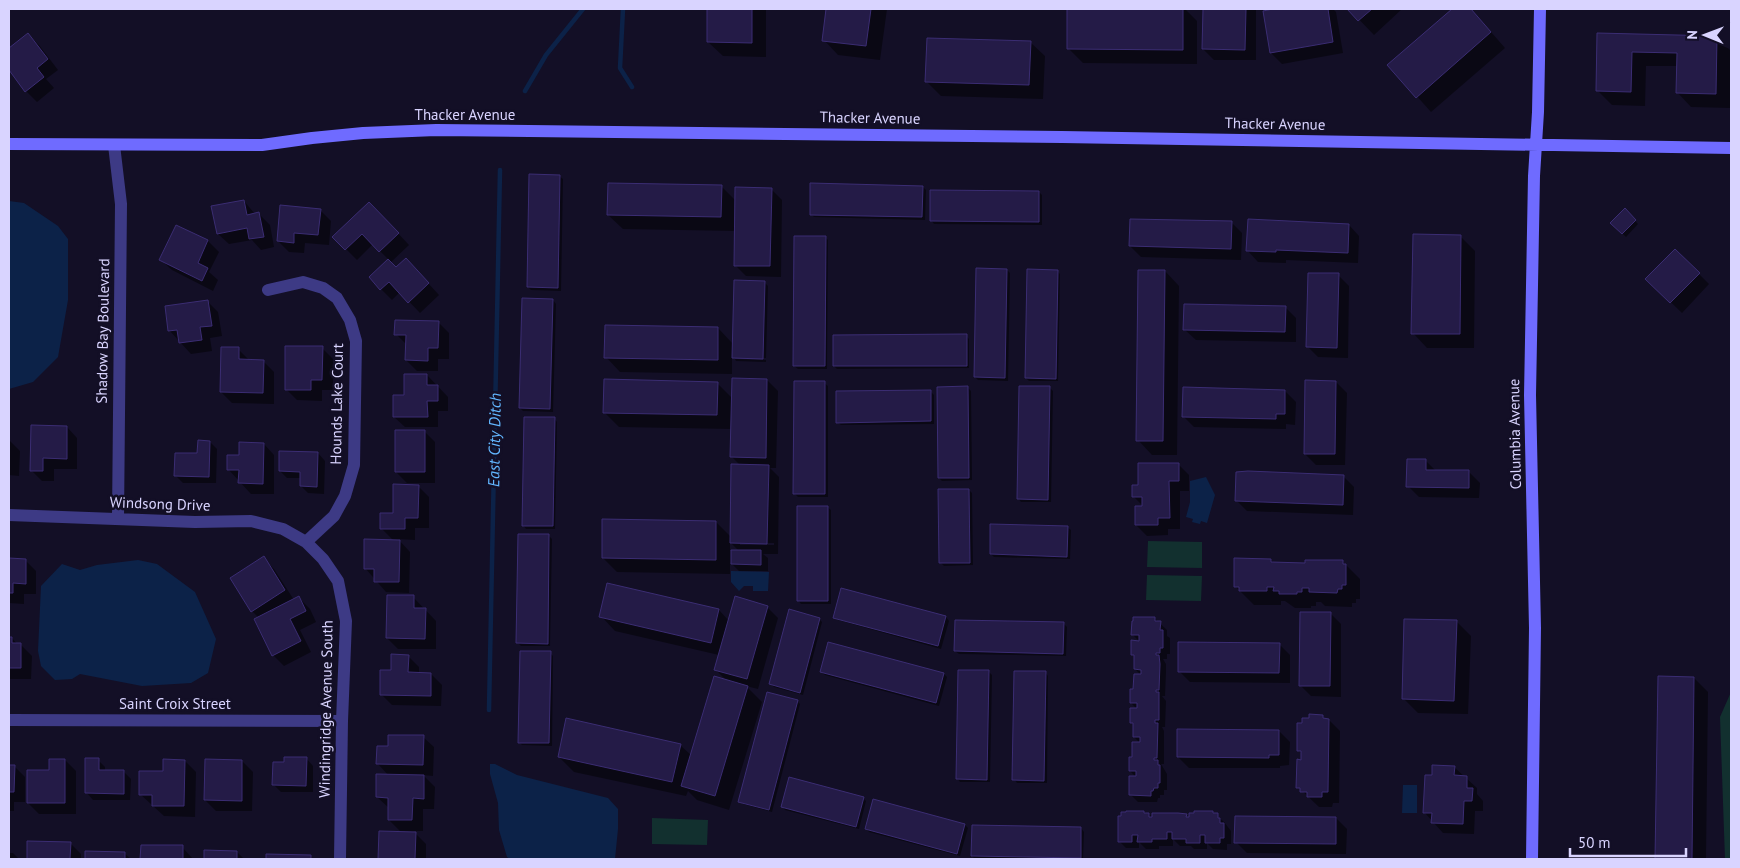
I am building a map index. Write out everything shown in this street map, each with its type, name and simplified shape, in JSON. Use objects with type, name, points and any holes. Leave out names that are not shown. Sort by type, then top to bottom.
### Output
[{"type":"street","name":"Columbia Avenue","points":[[1532,859],[1535,628],[1530,395],[1534,176],[1538,112],[1540,9]]},
{"type":"street","name":"Thacker Avenue","points":[[9,144],[262,145],[363,133],[436,130],[895,134],[1731,148]]},
{"type":"street","name":"Shadow Bay Boulevard","points":[[114,144],[121,204],[118,519]]},
{"type":"street","name":"Hounds Lake Court","points":[[268,290],[303,282],[323,288],[337,298],[350,320],[356,341],[354,465],[345,496],[334,516],[306,542]]},
{"type":"street","name":"Windsong Drive","points":[[9,515],[195,522],[251,521],[283,529],[306,542]]},
{"type":"street","name":"Windingridge Avenue South","points":[[306,542],[324,560],[338,581],[346,621],[340,859]]},
{"type":"street","name":"Saint Croix Street","points":[[9,720],[342,721]]},
{"type":"green space","points":[[1148,541],[1202,542],[1202,568],[1147,567]]},
{"type":"green space","points":[[1147,575],[1202,576],[1201,601],[1146,600]]},
{"type":"green space","points":[[1731,692],[1731,859],[1725,859],[1720,717]]},
{"type":"green space","points":[[652,818],[708,820],[707,845],[652,844]]},
{"type":"water","points":[[9,201],[24,203],[58,226],[68,239],[68,300],[58,357],[33,382],[9,389]]},
{"type":"water","points":[[1206,477],[1215,495],[1207,523],[1201,521],[1200,524],[1192,522],[1193,519],[1186,517],[1190,502],[1190,481]]},
{"type":"water","points":[[138,560],[157,564],[195,592],[216,639],[208,673],[191,683],[142,686],[80,674],[72,679],[55,680],[41,666],[38,651],[41,586],[62,564],[80,570],[97,565]]},
{"type":"water","points":[[731,571],[769,572],[768,591],[753,591],[753,586],[744,586],[739,591],[731,582]]},
{"type":"water","points":[[490,764],[495,764],[517,775],[608,798],[618,809],[615,859],[510,859],[507,857],[499,830],[498,803],[490,774]]},
{"type":"water","points":[[1403,785],[1417,785],[1417,813],[1402,813]]},
{"type":"building","points":[[707,9],[752,9],[752,43],[707,42]]},
{"type":"building","points":[[826,9],[871,9],[866,46],[822,41]]},
{"type":"building","points":[[1067,9],[1183,9],[1183,50],[1067,49]]},
{"type":"building","points":[[1203,9],[1246,9],[1245,50],[1202,49]]},
{"type":"building","points":[[1273,9],[1328,9],[1333,42],[1270,53],[1263,11]]},
{"type":"building","points":[[1347,9],[1372,9],[1358,21]]},
{"type":"building","points":[[1452,9],[1471,9],[1491,32],[1416,98],[1387,65]]},
{"type":"building","points":[[28,33],[48,59],[37,68],[44,77],[25,92],[9,70],[9,48]]},
{"type":"building","points":[[1597,33],[1717,36],[1716,94],[1676,93],[1677,53],[1632,52],[1631,92],[1596,91]]},
{"type":"building","points":[[927,38],[1031,41],[1029,85],[925,82]]},
{"type":"building","points":[[529,174],[560,175],[558,288],[527,287]]},
{"type":"building","points":[[608,183],[722,185],[721,217],[607,215]]},
{"type":"building","points":[[810,183],[923,186],[922,217],[810,215]]},
{"type":"building","points":[[735,187],[772,188],[770,266],[734,266]]},
{"type":"building","points":[[930,190],[1039,191],[1039,222],[930,221]]},
{"type":"building","points":[[244,200],[247,215],[259,212],[264,237],[249,239],[247,228],[217,234],[211,206]]},
{"type":"building","points":[[369,202],[399,233],[379,252],[362,234],[345,250],[332,237]]},
{"type":"building","points":[[280,205],[321,209],[318,235],[294,233],[294,243],[277,241]]},
{"type":"building","points":[[1625,208],[1636,220],[1622,234],[1610,223]]},
{"type":"building","points":[[1130,219],[1232,221],[1231,249],[1129,246]]},
{"type":"building","points":[[1248,219],[1349,224],[1348,253],[1276,250],[1276,252],[1246,251]]},
{"type":"building","points":[[176,225],[208,240],[198,263],[208,268],[202,281],[159,260]]},
{"type":"building","points":[[1413,234],[1461,235],[1460,334],[1411,334]]},
{"type":"building","points":[[794,236],[826,236],[825,366],[793,366]]},
{"type":"building","points":[[1675,249],[1700,273],[1670,303],[1645,279]]},
{"type":"building","points":[[406,258],[429,283],[408,303],[389,282],[380,290],[369,277],[388,259],[396,267]]},
{"type":"building","points":[[976,268],[1007,269],[1005,378],[974,377]]},
{"type":"building","points":[[1027,269],[1058,270],[1056,379],[1025,378]]},
{"type":"building","points":[[1138,270],[1165,270],[1163,441],[1136,441]]},
{"type":"building","points":[[1308,273],[1339,273],[1337,348],[1306,347]]},
{"type":"building","points":[[734,280],[765,281],[763,359],[732,358]]},
{"type":"building","points":[[522,298],[553,299],[550,409],[519,408]]},
{"type":"building","points":[[208,300],[212,326],[200,327],[202,340],[179,343],[177,330],[168,331],[165,306]]},
{"type":"building","points":[[1184,304],[1286,306],[1285,332],[1183,330]]},
{"type":"building","points":[[395,320],[439,321],[438,348],[428,348],[428,361],[405,360],[406,335],[394,335]]},
{"type":"building","points":[[605,325],[718,327],[718,360],[604,358]]},
{"type":"building","points":[[967,334],[967,366],[833,366],[833,335]]},
{"type":"building","points":[[285,346],[323,346],[322,380],[311,380],[311,390],[285,390]]},
{"type":"building","points":[[221,347],[239,347],[239,359],[264,360],[263,393],[220,392]]},
{"type":"building","points":[[404,374],[427,374],[427,385],[438,385],[438,401],[427,401],[428,417],[393,417],[393,395],[404,395]]},
{"type":"building","points":[[732,378],[767,379],[766,458],[730,457]]},
{"type":"building","points":[[604,379],[718,382],[717,415],[603,413]]},
{"type":"building","points":[[1305,380],[1336,381],[1335,454],[1304,454]]},
{"type":"building","points":[[794,381],[825,381],[825,494],[793,494]]},
{"type":"building","points":[[968,386],[969,478],[938,478],[937,387]]},
{"type":"building","points":[[1019,386],[1050,386],[1048,500],[1017,499]]},
{"type":"building","points":[[1183,387],[1285,390],[1285,414],[1276,414],[1276,419],[1182,417]]},
{"type":"building","points":[[931,390],[931,421],[836,423],[836,391]]},
{"type":"building","points":[[524,417],[555,417],[553,526],[522,526]]},
{"type":"building","points":[[31,425],[67,426],[67,459],[43,458],[43,471],[30,471]]},
{"type":"building","points":[[395,430],[425,430],[425,472],[395,472]]},
{"type":"building","points":[[198,440],[210,441],[209,477],[174,476],[175,453],[197,453]]},
{"type":"building","points":[[239,442],[264,443],[263,484],[238,483],[239,470],[227,470],[227,455],[239,455]]},
{"type":"building","points":[[279,451],[318,452],[317,487],[300,486],[300,472],[279,471]]},
{"type":"building","points":[[1407,459],[1426,459],[1426,470],[1469,470],[1469,488],[1406,487]]},
{"type":"building","points":[[1138,463],[1179,463],[1179,481],[1169,481],[1170,518],[1158,518],[1158,525],[1135,525],[1135,506],[1142,506],[1142,497],[1132,497],[1132,485],[1138,485]]},
{"type":"building","points":[[731,464],[769,465],[767,544],[730,543]]},
{"type":"building","points":[[1236,472],[1344,475],[1343,505],[1235,501]]},
{"type":"building","points":[[393,484],[419,485],[418,518],[405,518],[405,529],[380,529],[380,513],[393,513]]},
{"type":"building","points":[[938,489],[969,489],[970,563],[939,563]]},
{"type":"building","points":[[797,506],[828,506],[828,601],[797,601]]},
{"type":"building","points":[[602,519],[716,521],[716,560],[602,558]]},
{"type":"building","points":[[990,524],[1068,526],[1067,557],[990,554]]},
{"type":"building","points":[[518,534],[549,534],[548,644],[516,643]]},
{"type":"building","points":[[364,539],[400,540],[399,582],[374,582],[374,569],[364,569]]},
{"type":"building","points":[[731,550],[761,550],[761,565],[731,564]]},
{"type":"building","points":[[264,556],[285,590],[251,612],[230,578]]},
{"type":"building","points":[[9,558],[26,559],[26,584],[13,583],[13,593],[9,593]]},
{"type":"building","points":[[1234,558],[1271,559],[1271,562],[1305,563],[1305,560],[1343,560],[1343,564],[1346,564],[1346,585],[1342,585],[1342,589],[1338,589],[1337,593],[1309,592],[1309,588],[1302,588],[1302,592],[1297,592],[1297,594],[1279,594],[1279,591],[1273,591],[1274,587],[1267,587],[1267,591],[1239,591],[1239,587],[1234,587]]},
{"type":"building","points":[[607,583],[719,609],[711,643],[599,617]]},
{"type":"building","points":[[841,588],[946,616],[938,646],[833,618]]},
{"type":"building","points":[[387,595],[414,595],[414,608],[426,608],[425,639],[386,638]]},
{"type":"building","points":[[299,596],[306,611],[290,619],[301,641],[272,656],[254,619]]},
{"type":"building","points":[[735,596],[768,606],[747,679],[714,670]]},
{"type":"building","points":[[789,609],[820,618],[800,693],[769,684]]},
{"type":"building","points":[[1300,612],[1331,612],[1330,686],[1299,686]]},
{"type":"building","points":[[1133,617],[1155,617],[1155,621],[1161,621],[1160,630],[1163,630],[1163,648],[1160,648],[1160,653],[1156,653],[1156,655],[1159,655],[1160,664],[1159,690],[1156,690],[1156,692],[1159,692],[1159,720],[1155,720],[1155,723],[1158,723],[1157,758],[1154,758],[1154,760],[1158,760],[1158,765],[1160,765],[1160,783],[1158,783],[1158,788],[1154,788],[1151,791],[1151,796],[1129,795],[1129,776],[1136,776],[1136,771],[1129,771],[1129,757],[1132,757],[1132,742],[1140,742],[1140,737],[1133,737],[1133,723],[1130,723],[1130,708],[1137,708],[1137,703],[1130,703],[1130,689],[1133,689],[1134,674],[1141,674],[1141,670],[1134,669],[1134,655],[1131,655],[1131,640],[1139,641],[1139,635],[1131,635]]},
{"type":"building","points":[[1404,619],[1457,620],[1454,701],[1402,699]]},
{"type":"building","points":[[955,620],[1064,622],[1063,654],[954,651]]},
{"type":"building","points":[[9,637],[12,637],[12,643],[21,643],[21,668],[9,668]]},
{"type":"building","points":[[828,642],[944,673],[936,703],[820,672]]},
{"type":"building","points":[[1178,642],[1280,643],[1279,673],[1178,672]]},
{"type":"building","points":[[520,651],[551,651],[549,743],[518,743]]},
{"type":"building","points":[[391,654],[409,655],[408,672],[431,673],[431,696],[380,695],[380,670],[391,670]]},
{"type":"building","points":[[958,670],[989,670],[987,780],[956,779]]},
{"type":"building","points":[[1014,671],[1046,671],[1044,781],[1012,780]]},
{"type":"building","points":[[714,676],[748,686],[715,796],[681,786]]},
{"type":"building","points":[[1658,676],[1694,677],[1692,859],[1655,859]]},
{"type":"building","points":[[767,692],[798,700],[769,810],[738,802]]},
{"type":"building","points":[[1309,714],[1323,715],[1323,718],[1329,719],[1328,792],[1322,792],[1322,797],[1307,797],[1307,792],[1300,792],[1300,788],[1296,788],[1297,759],[1301,760],[1301,751],[1297,751],[1297,723],[1302,723],[1302,718],[1309,718]]},
{"type":"building","points":[[566,718],[681,744],[672,782],[558,757]]},
{"type":"building","points":[[1177,729],[1279,730],[1279,755],[1269,755],[1269,758],[1177,757]]},
{"type":"building","points":[[388,735],[424,735],[423,765],[376,764],[377,746],[388,746]]},
{"type":"building","points":[[284,757],[307,757],[306,786],[272,785],[273,762],[284,762]]},
{"type":"building","points":[[85,758],[99,758],[99,770],[124,770],[124,794],[85,793]]},
{"type":"building","points":[[49,759],[65,759],[65,803],[27,803],[27,770],[49,770]]},
{"type":"building","points":[[163,759],[185,760],[184,806],[152,806],[152,795],[139,795],[139,771],[163,771]]},
{"type":"building","points":[[205,759],[242,760],[242,801],[204,800]]},
{"type":"building","points":[[9,765],[15,765],[14,792],[9,792]]},
{"type":"building","points":[[1432,765],[1455,766],[1454,775],[1467,776],[1467,788],[1473,788],[1472,801],[1464,801],[1463,824],[1431,823],[1432,813],[1423,813],[1425,775],[1432,775]]},
{"type":"building","points":[[376,774],[424,775],[424,799],[413,798],[412,820],[388,820],[388,798],[376,797]]},
{"type":"building","points":[[789,777],[864,797],[856,827],[781,807]]},
{"type":"building","points":[[873,799],[965,824],[957,854],[865,829]]},
{"type":"building","points":[[1144,811],[1144,813],[1149,813],[1149,817],[1152,817],[1152,813],[1178,813],[1187,814],[1186,817],[1189,817],[1189,813],[1194,813],[1194,811],[1213,811],[1213,813],[1218,813],[1220,823],[1224,823],[1224,838],[1220,838],[1220,843],[1205,843],[1205,835],[1200,835],[1200,843],[1186,843],[1186,839],[1172,839],[1172,832],[1167,832],[1167,839],[1137,842],[1138,835],[1132,835],[1132,842],[1118,842],[1118,816],[1121,816],[1121,812]]},
{"type":"building","points":[[1235,816],[1336,817],[1336,844],[1234,843]]},
{"type":"building","points":[[972,825],[1081,827],[1081,858],[971,856]]},
{"type":"building","points":[[379,831],[416,832],[415,859],[378,859]]},
{"type":"building","points":[[27,841],[71,842],[70,859],[27,859]]},
{"type":"building","points":[[141,845],[183,845],[183,859],[140,859]]},
{"type":"building","points":[[204,850],[237,851],[237,859],[204,859]]},
{"type":"building","points":[[85,851],[125,852],[125,859],[85,859]]},
{"type":"building","points":[[266,854],[311,855],[311,859],[266,859]]},
{"type":"waterway","name":"East City Ditch","points":[[525,91],[546,55],[583,9]]},
{"type":"waterway","points":[[623,9],[620,68],[632,87]]},
{"type":"waterway","name":"East City Ditch","points":[[489,710],[500,170]]}]
